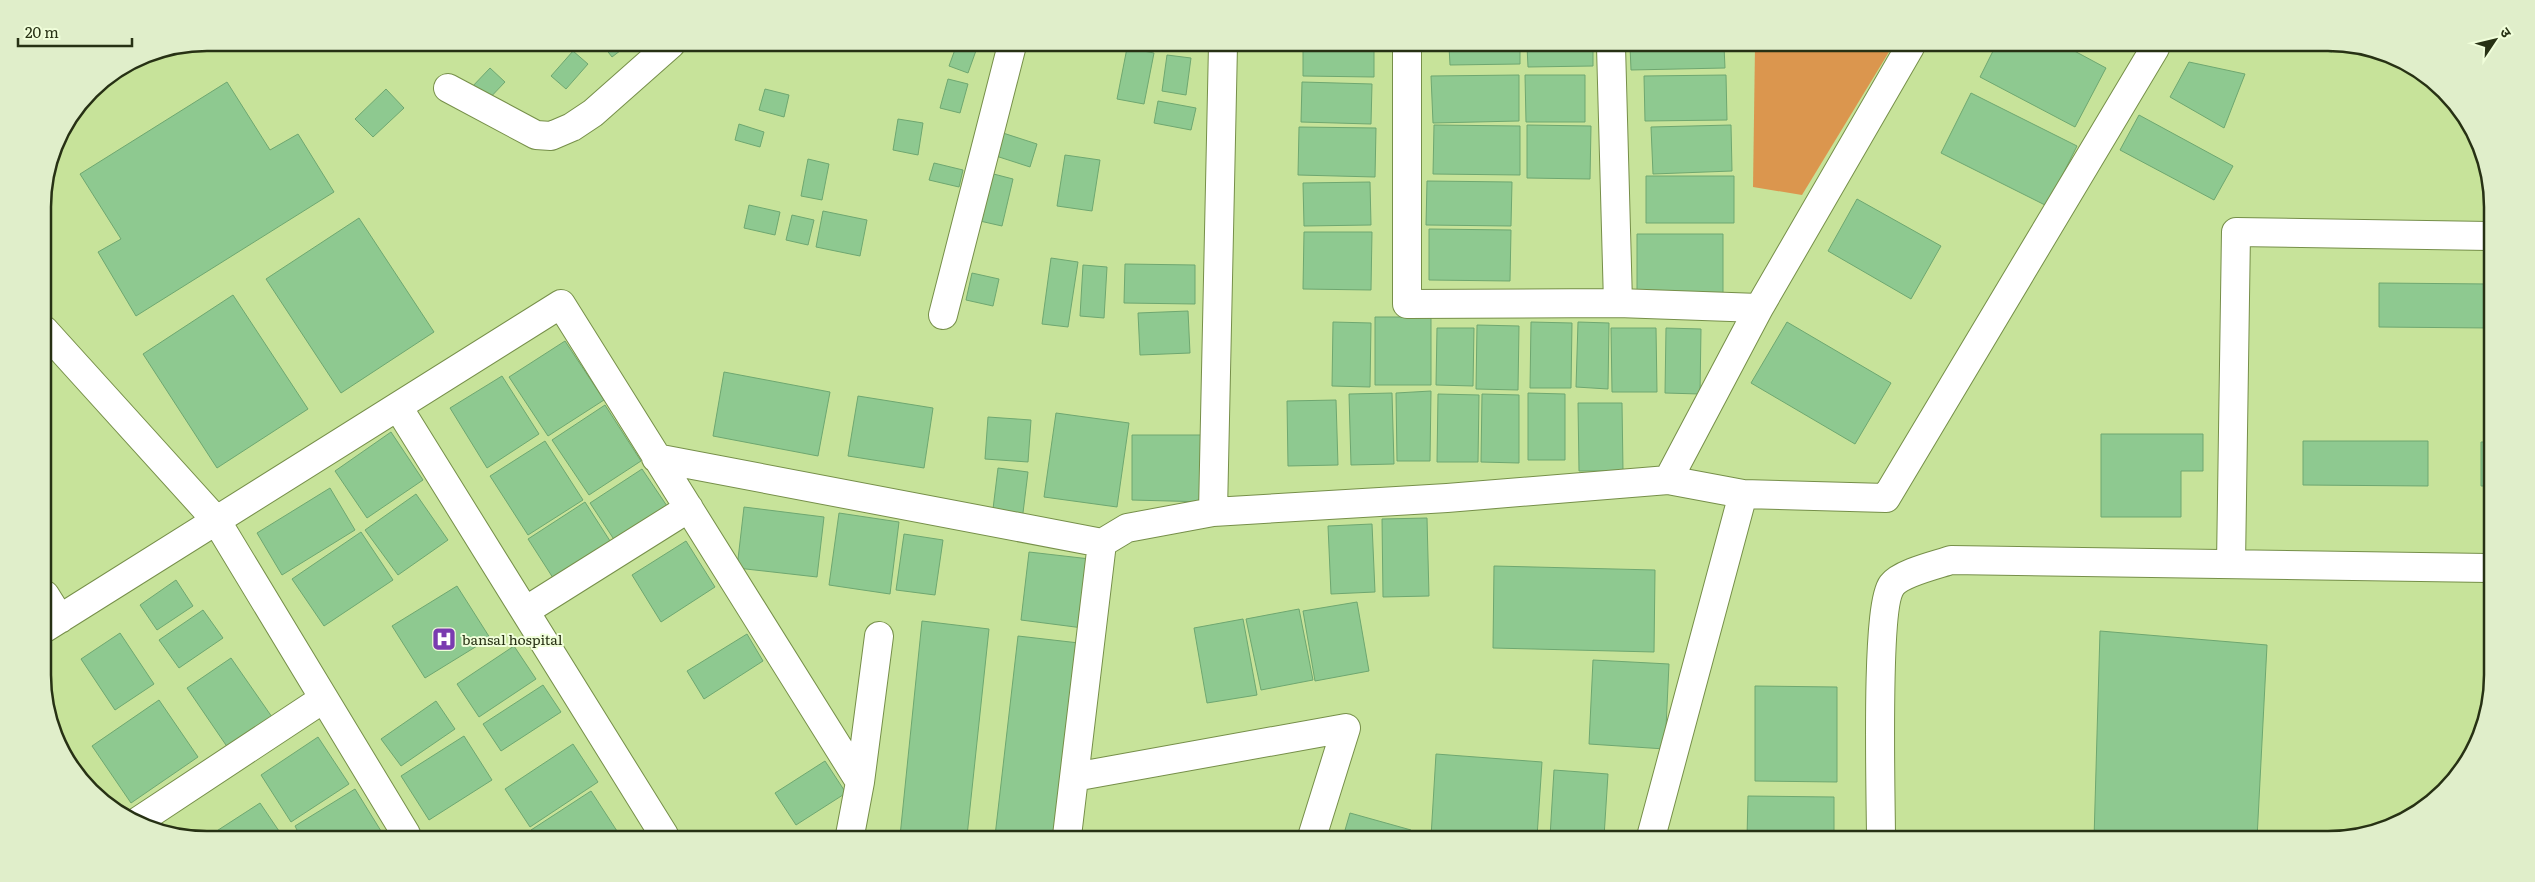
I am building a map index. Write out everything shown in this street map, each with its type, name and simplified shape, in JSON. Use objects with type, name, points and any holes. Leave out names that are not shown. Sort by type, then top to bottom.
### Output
[{"type":"street","points":[[1407,51],[1407,304],[1618,303],[1759,308]]},
{"type":"street","points":[[1611,51],[1618,303]]},
{"type":"street","points":[[1668,480],[1759,308],[1908,51]]},
{"type":"street","points":[[656,458],[1102,543],[1127,528],[1213,512],[1447,498],[1668,480],[1743,494],[1886,498],[2153,51]]},
{"type":"street","points":[[448,88],[536,135],[550,136],[572,127],[593,113],[661,52]]},
{"type":"street","points":[[943,315],[1010,52]]},
{"type":"street","points":[[1213,512],[1223,52]]},
{"type":"street","points":[[2231,564],[2236,232],[2484,236]]},
{"type":"street","points":[[53,624],[561,304],[860,782]]},
{"type":"street","points":[[52,339],[216,520],[404,831]]},
{"type":"street","points":[[398,407],[661,831]]},
{"type":"street","points":[[1653,830],[1743,494]]},
{"type":"street","points":[[525,611],[689,508]]},
{"type":"street","points":[[1068,831],[1102,543]]},
{"type":"street","points":[[1881,830],[1881,686],[1886,600],[1892,585],[1900,578],[1951,560],[2484,568]]},
{"type":"street","points":[[851,831],[860,782],[879,636]]},
{"type":"street","points":[[146,818],[323,699]]},
{"type":"street","points":[[1074,777],[1346,728],[1314,830]]},
{"type":"shaded area","points":[[1755,51],[1889,51],[1802,195],[1753,187]]},
{"type":"building","points":[[1303,51],[1374,51],[1374,77],[1303,76]]},
{"type":"building","points":[[1449,51],[1520,51],[1520,64],[1450,65]]},
{"type":"building","points":[[1527,51],[1593,51],[1593,66],[1528,67]]},
{"type":"building","points":[[1630,51],[1724,51],[1725,68],[1631,70]]},
{"type":"building","points":[[1993,51],[2075,51],[2106,68],[2075,127],[1980,77]]},
{"type":"building","points":[[572,52],[588,64],[566,89],[551,76]]},
{"type":"building","points":[[608,52],[619,52],[612,57]]},
{"type":"building","points":[[954,52],[976,52],[968,73],[949,66]]},
{"type":"building","points":[[1126,52],[1154,53],[1144,104],[1117,99]]},
{"type":"building","points":[[1167,55],[1191,58],[1186,95],[1162,91]]},
{"type":"building","points":[[2189,62],[2245,74],[2224,128],[2170,97]]},
{"type":"building","points":[[490,68],[505,82],[485,103],[470,89]]},
{"type":"building","points":[[1519,75],[1519,121],[1433,123],[1431,76]]},
{"type":"building","points":[[1525,75],[1585,75],[1585,122],[1526,122]]},
{"type":"building","points":[[1726,75],[1727,120],[1645,121],[1644,76]]},
{"type":"building","points":[[948,79],[968,84],[960,113],[940,108]]},
{"type":"building","points":[[227,82],[270,150],[298,134],[334,192],[136,316],[98,252],[121,239],[80,174]]},
{"type":"building","points":[[1302,82],[1372,84],[1371,124],[1301,122]]},
{"type":"building","points":[[386,89],[404,108],[373,137],[355,119]]},
{"type":"building","points":[[765,89],[789,95],[784,117],[759,110]]},
{"type":"building","points":[[1971,93],[2077,146],[2047,206],[1941,153]]},
{"type":"building","points":[[1158,101],[1196,108],[1191,130],[1154,123]]},
{"type":"building","points":[[2139,115],[2233,166],[2214,200],[2120,150]]},
{"type":"building","points":[[898,119],[923,123],[918,155],[893,150]]},
{"type":"building","points":[[739,124],[764,132],[760,147],[735,140]]},
{"type":"building","points":[[1434,125],[1520,126],[1520,175],[1433,174]]},
{"type":"building","points":[[1527,125],[1591,126],[1590,179],[1527,178]]},
{"type":"building","points":[[1731,125],[1732,171],[1653,174],[1651,127]]},
{"type":"building","points":[[1299,127],[1376,128],[1375,177],[1298,175]]},
{"type":"building","points":[[1003,133],[1037,144],[1030,167],[996,156]]},
{"type":"building","points":[[1065,155],[1100,160],[1092,211],[1057,206]]},
{"type":"building","points":[[808,159],[829,164],[822,200],[801,196]]},
{"type":"building","points":[[934,163],[963,170],[959,187],[929,180]]},
{"type":"building","points":[[982,171],[1013,179],[1002,226],[971,219]]},
{"type":"building","points":[[1646,176],[1734,176],[1734,223],[1646,223]]},
{"type":"building","points":[[1427,181],[1512,182],[1511,226],[1426,225]]},
{"type":"building","points":[[1370,182],[1371,225],[1304,226],[1303,183]]},
{"type":"building","points":[[1857,199],[1941,246],[1911,299],[1828,251]]},
{"type":"building","points":[[749,205],[780,212],[775,235],[744,228]]},
{"type":"building","points":[[823,211],[867,220],[860,256],[816,247]]},
{"type":"building","points":[[792,215],[814,220],[808,245],[786,240]]},
{"type":"building","points":[[359,218],[434,332],[341,393],[266,279]]},
{"type":"building","points":[[1429,229],[1511,230],[1510,281],[1429,280]]},
{"type":"building","points":[[1304,232],[1372,232],[1371,290],[1303,289]]},
{"type":"building","points":[[1637,234],[1723,234],[1723,293],[1637,293]]},
{"type":"building","points":[[1051,258],[1078,262],[1068,327],[1042,324]]},
{"type":"building","points":[[1125,264],[1195,265],[1195,304],[1124,303]]},
{"type":"building","points":[[1083,265],[1107,267],[1104,318],[1080,316]]},
{"type":"building","points":[[972,273],[999,279],[993,306],[966,300]]},
{"type":"building","points":[[2379,283],[2484,284],[2484,328],[2379,327]]},
{"type":"building","points":[[233,295],[308,409],[217,468],[143,354]]},
{"type":"building","points":[[1188,311],[1190,353],[1140,355],[1138,313]]},
{"type":"building","points":[[1375,317],[1431,317],[1431,385],[1375,385]]},
{"type":"building","points":[[1333,322],[1371,323],[1370,387],[1332,386]]},
{"type":"building","points":[[1531,322],[1572,323],[1571,388],[1530,388]]},
{"type":"building","points":[[1578,322],[1609,323],[1608,389],[1576,387]]},
{"type":"building","points":[[1787,322],[1891,383],[1855,444],[1751,383]]},
{"type":"building","points":[[1477,325],[1519,326],[1518,390],[1476,389]]},
{"type":"building","points":[[1437,328],[1474,328],[1473,386],[1436,385]]},
{"type":"building","points":[[1611,328],[1656,328],[1657,392],[1612,392]]},
{"type":"building","points":[[1666,328],[1701,329],[1700,394],[1665,393]]},
{"type":"building","points":[[565,341],[604,400],[548,436],[509,377]]},
{"type":"building","points":[[724,372],[830,392],[818,456],[713,436]]},
{"type":"building","points":[[502,376],[539,434],[487,468],[450,408]]},
{"type":"building","points":[[1431,391],[1430,461],[1397,461],[1396,393]]},
{"type":"building","points":[[1392,393],[1394,464],[1351,465],[1349,394]]},
{"type":"building","points":[[1528,393],[1565,394],[1565,460],[1528,460]]},
{"type":"building","points":[[1438,394],[1479,395],[1478,462],[1437,462]]},
{"type":"building","points":[[1482,394],[1519,395],[1519,463],[1481,462]]},
{"type":"building","points":[[858,396],[933,408],[924,468],[848,456]]},
{"type":"building","points":[[1336,400],[1338,465],[1288,466],[1287,401]]},
{"type":"building","points":[[1578,403],[1622,403],[1623,471],[1579,471]]},
{"type":"building","points":[[605,405],[641,461],[589,495],[552,440]]},
{"type":"building","points":[[1056,413],[1129,423],[1117,507],[1044,497]]},
{"type":"building","points":[[988,417],[1031,420],[1028,462],[985,459]]},
{"type":"building","points":[[391,432],[423,480],[367,518],[335,471]]},
{"type":"building","points":[[2101,434],[2203,434],[2203,471],[2181,471],[2181,517],[2101,517]]},
{"type":"building","points":[[1132,435],[1207,435],[1207,502],[1132,500]]},
{"type":"building","points":[[545,441],[583,500],[528,535],[490,476]]},
{"type":"building","points":[[2303,441],[2428,441],[2428,486],[2303,485]]},
{"type":"building","points":[[2481,442],[2484,442],[2484,486],[2481,486]]},
{"type":"building","points":[[998,468],[1028,472],[1022,521],[992,517]]},
{"type":"building","points":[[642,469],[667,506],[615,541],[590,503]]},
{"type":"building","points":[[330,488],[355,530],[282,575],[257,533]]},
{"type":"building","points":[[416,494],[448,540],[398,575],[365,530]]},
{"type":"building","points":[[585,502],[612,544],[555,581],[528,539]]},
{"type":"building","points":[[744,507],[824,517],[817,577],[737,568]]},
{"type":"building","points":[[839,513],[899,522],[890,594],[829,585]]},
{"type":"building","points":[[1427,518],[1429,596],[1383,597],[1382,519]]},
{"type":"building","points":[[1372,524],[1375,592],[1331,594],[1328,526]]},
{"type":"building","points":[[361,532],[393,580],[324,626],[292,579]]},
{"type":"building","points":[[904,534],[943,540],[935,595],[896,590]]},
{"type":"building","points":[[686,541],[715,587],[661,622],[632,575]]},
{"type":"building","points":[[1029,552],[1090,559],[1083,628],[1021,620]]},
{"type":"building","points":[[1494,566],[1655,570],[1654,652],[1493,648]]},
{"type":"building","points":[[176,580],[193,606],[157,630],[140,605]]},
{"type":"building","points":[[457,586],[490,638],[425,678],[392,626]]},
{"type":"building","points":[[1357,602],[1369,671],[1315,681],[1303,611]]},
{"type":"building","points":[[1299,609],[1313,680],[1261,690],[1246,619]]},
{"type":"building","points":[[203,610],[223,638],[179,668],[159,640]]},
{"type":"building","points":[[1243,619],[1257,695],[1207,703],[1194,628]]},
{"type":"building","points":[[922,621],[989,629],[968,831],[901,831]]},
{"type":"building","points":[[2100,631],[2267,645],[2257,830],[2094,830]]},
{"type":"building","points":[[120,633],[154,684],[115,710],[81,659]]},
{"type":"building","points":[[747,634],[763,661],[704,699],[687,671]]},
{"type":"building","points":[[1018,636],[1079,643],[1058,831],[996,831]]},
{"type":"building","points":[[514,646],[536,679],[479,717],[457,684]]},
{"type":"building","points":[[231,658],[272,717],[228,748],[187,688]]},
{"type":"building","points":[[1593,660],[1669,664],[1665,749],[1589,744]]},
{"type":"building","points":[[543,685],[561,712],[501,751],[483,724]]},
{"type":"building","points":[[1755,686],[1837,687],[1837,782],[1755,781]]},
{"type":"building","points":[[159,700],[198,757],[131,803],[92,746]]},
{"type":"building","points":[[436,701],[455,729],[401,766],[381,739]]},
{"type":"building","points":[[464,736],[492,780],[429,820],[401,776]]},
{"type":"building","points":[[318,737],[349,784],[291,822],[261,775]]},
{"type":"building","points":[[573,744],[598,782],[530,827],[505,789]]},
{"type":"building","points":[[1436,754],[1542,762],[1537,830],[1431,830]]},
{"type":"building","points":[[825,761],[846,793],[796,825],[775,793]]},
{"type":"building","points":[[1554,770],[1608,774],[1604,830],[1550,830]]},
{"type":"building","points":[[355,789],[381,831],[297,831],[295,826]]},
{"type":"building","points":[[591,791],[617,831],[531,831]]},
{"type":"building","points":[[1748,796],[1834,797],[1834,830],[1747,830]]},
{"type":"building","points":[[260,803],[279,831],[217,831]]},
{"type":"building","points":[[1350,813],[1411,830],[1411,830],[1345,830]]},
{"type":"place","name":"bansal hospital","points":[[444,639]]}]
